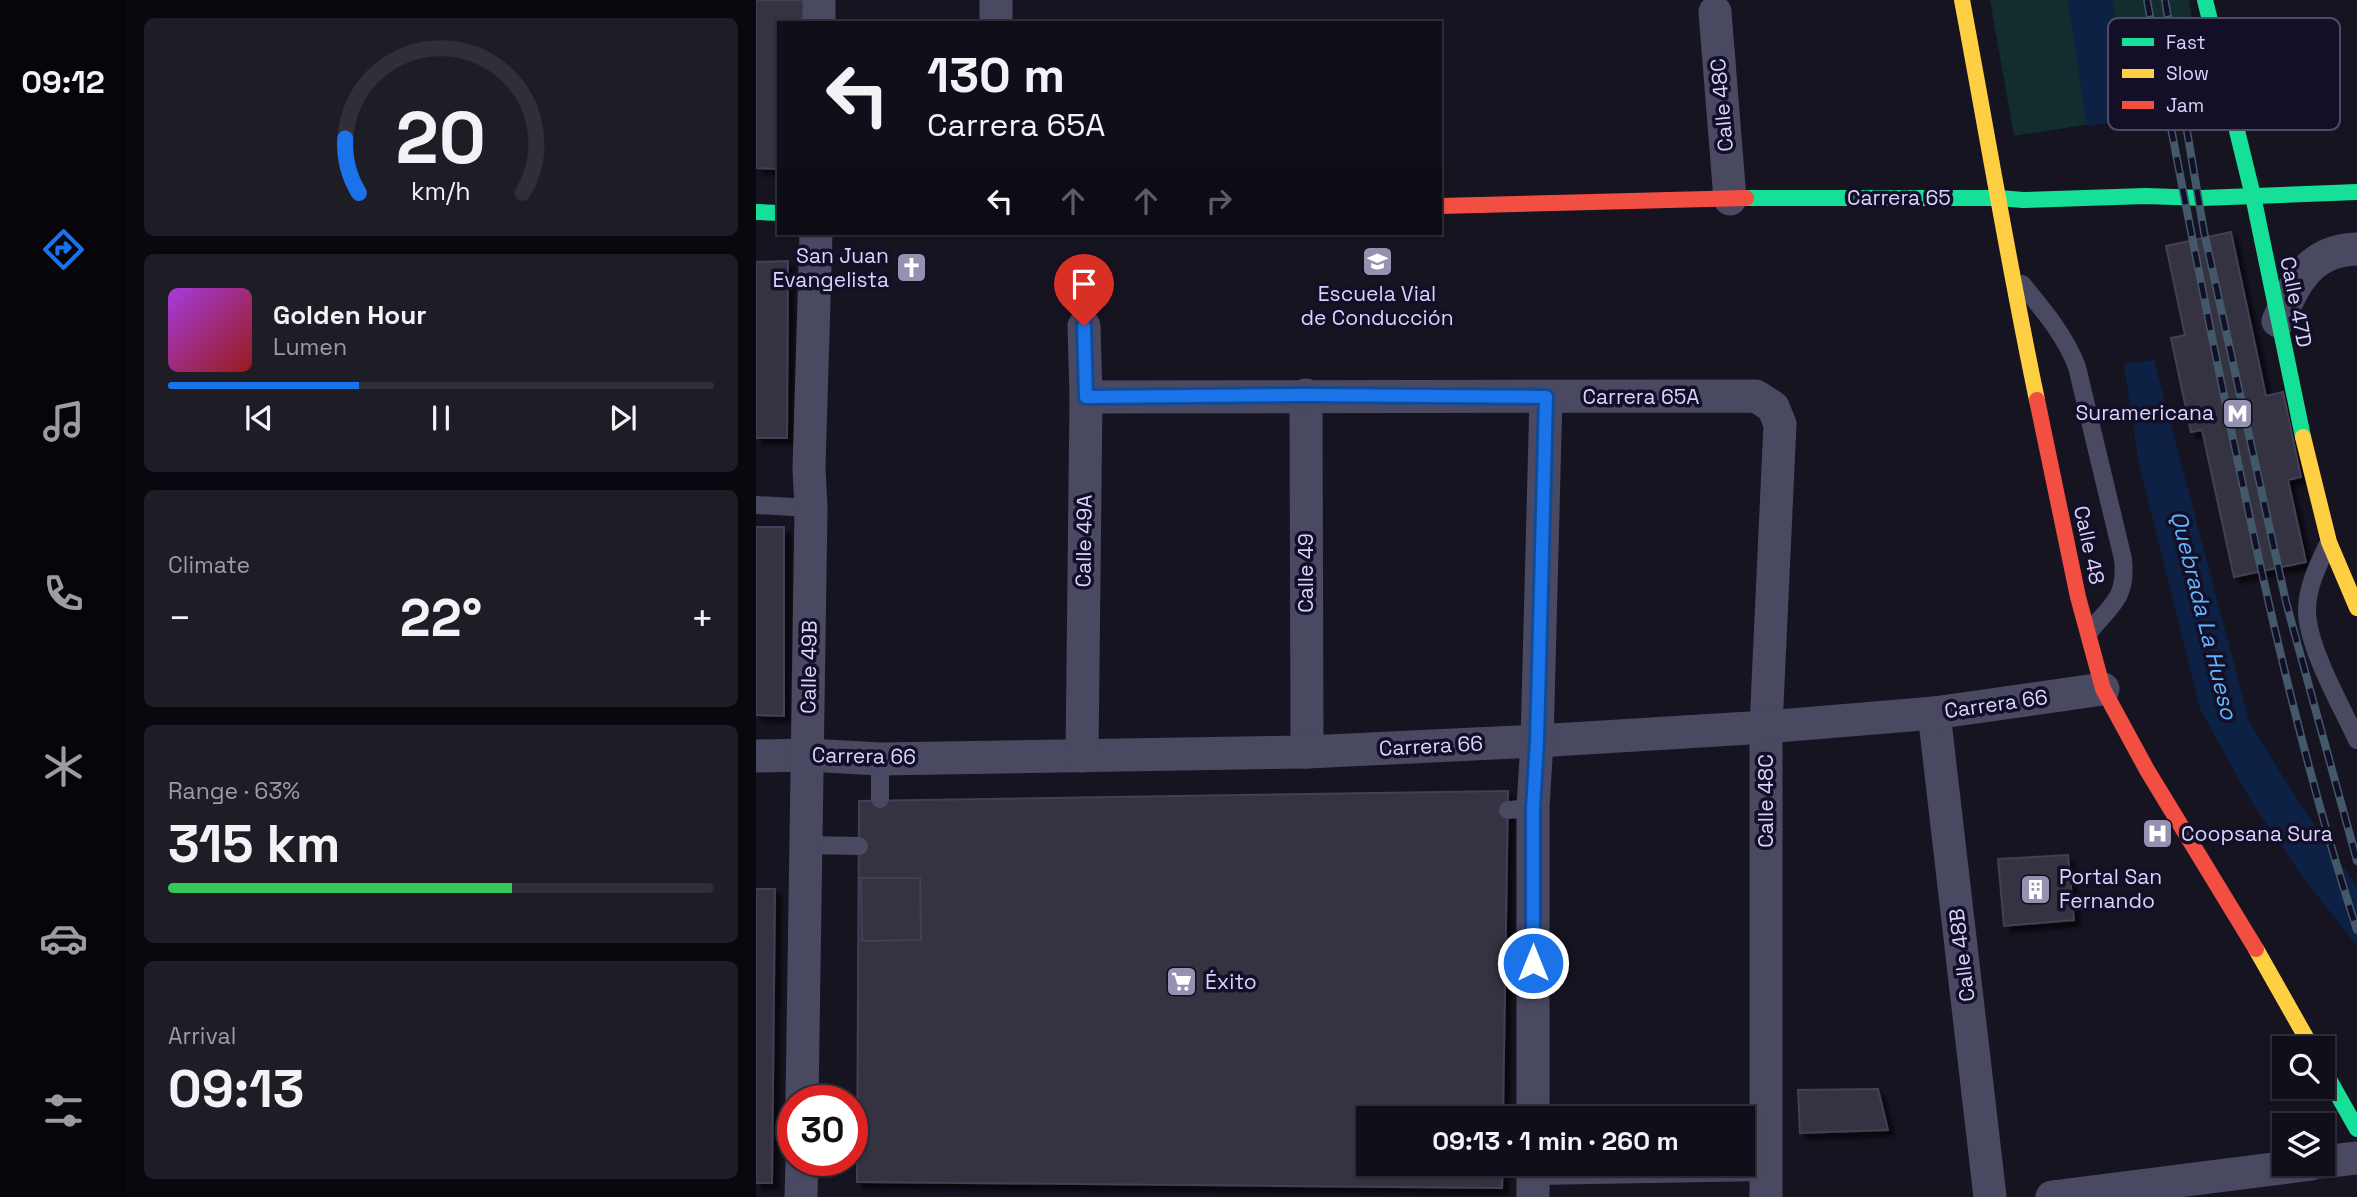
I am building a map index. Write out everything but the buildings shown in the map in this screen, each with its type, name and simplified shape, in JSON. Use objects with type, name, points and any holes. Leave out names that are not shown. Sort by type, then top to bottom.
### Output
[{"type":"main road","name":"Calle 48","points":[[1962,0],[1999,198],[2008,268],[2078,597],[2104,688],[2147,770],[2262,959],[2305,1036]]},
{"type":"main road","name":"Calle 47D","points":[[2205,0],[2209,18]]},
{"type":"main road","name":"Calle 47D","points":[[2237,130],[2309,466],[2329,542],[2357,608]]},
{"type":"main road","name":"Carrera 65","points":[[1442,206],[1730,199],[2023,200],[2146,196],[2202,198],[2357,192]]},
{"type":"main road","points":[[756,212],[777,213]]},
{"type":"main road","points":[[2335,1090],[2357,1129]]},
{"type":"street","points":[[819,0],[819,21]]},
{"type":"street","points":[[996,0],[996,21]]},
{"type":"street","name":"Calle 48C","points":[[1714,12],[1730,199]]},
{"type":"street","name":"Calle 49B","points":[[802,1085],[811,508],[809,468],[816,235]]},
{"type":"street","points":[[2278,321],[2296,281],[2315,261],[2346,249],[2357,249]]},
{"type":"street","name":"Calle 49A","points":[[1082,756],[1086,397],[1084,326]]},
{"type":"street","name":"Calle 49","points":[[1306,395],[1307,752]]},
{"type":"street","name":"Carrera 65A","points":[[1086,397],[1756,396],[1773,407]]},
{"type":"street","points":[[1532,1106],[1520,809],[1537,741],[1546,397]]},
{"type":"street","name":"Calle 48C","points":[[1765,1185],[1766,727],[1780,425],[1773,407]]},
{"type":"street","name":"Carrera 66","points":[[756,756],[808,755],[880,759],[1307,752],[1537,741],[1766,727],[1934,713],[2104,688]]},
{"type":"street","name":"Calle 48B","points":[[1934,713],[1990,1197]]},
{"type":"street","points":[[2335,1161],[2357,1158]]},
{"type":"street","points":[[2052,1197],[2272,1169]]},
{"type":"street","points":[[801,1197],[802,1176]]},
{"type":"lane","points":[[2008,268],[2059,330],[2070,349],[2077,367],[2123,559],[2123,591],[2089,632]]},
{"type":"lane","points":[[756,505],[811,508]]},
{"type":"lane","points":[[2329,542],[2310,587],[2307,612],[2315,650],[2357,740]]},
{"type":"lane","points":[[880,759],[880,799]]},
{"type":"lane","points":[[805,845],[859,846]]},
{"type":"lane","points":[[1533,1179],[1765,1185]]},
{"type":"green space","points":[[1990,0],[2189,0],[2192,18],[2108,18],[2108,121],[2014,136]]},
{"type":"water","points":[[2068,0],[2113,0],[2115,18],[2108,18],[2108,123],[2087,126]]},
{"type":"water","name":"Quebrada La Hueso","points":[[2154,360],[2249,721],[2294,795],[2357,887],[2357,946],[2305,880],[2251,801],[2200,709],[2138,459],[2124,364]]},
{"type":"railway","points":[[2147,0],[2150,18]]},
{"type":"railway","points":[[2165,0],[2168,18]]},
{"type":"railway","points":[[2172,130],[2262,573],[2305,753],[2357,930]]},
{"type":"railway","points":[[2187,130],[2204,232],[2286,602],[2357,861]]},
{"type":"traffic: fast","points":[[2205,0],[2209,18]]},
{"type":"traffic: fast","points":[[2237,130],[2303,437]]},
{"type":"traffic: fast","points":[[1746,198],[2023,200],[2146,196],[2202,198],[2357,192]]},
{"type":"traffic: fast","points":[[756,212],[777,213]]},
{"type":"traffic: fast","points":[[2335,1090],[2357,1129]]},
{"type":"traffic: slow","points":[[1962,0],[2037,400]]},
{"type":"traffic: slow","points":[[2303,437],[2329,542],[2357,608]]},
{"type":"traffic: slow","points":[[2256,949],[2305,1036]]},
{"type":"traffic: jam","points":[[1442,206],[1746,198]]},
{"type":"traffic: jam","points":[[2037,400],[2078,597],[2103,689],[2147,770],[2256,949]]},
{"type":"place","name":"Escuela Vial de Conducción","points":[[1377,262]]},
{"type":"place","name":"San Juan Evangelista","points":[[912,268]]},
{"type":"place","name":"Suramericana","points":[[2237,413]]},
{"type":"place","name":"Coopsana Sura","points":[[2158,834]]},
{"type":"place","name":"Portal San Fernando","points":[[2036,889]]},
{"type":"place","name":"Éxito","points":[[1182,982]]},
{"type":"route","points":[[1084,326],[1086,397],[1546,397],[1533,808],[1533,963]]}]
